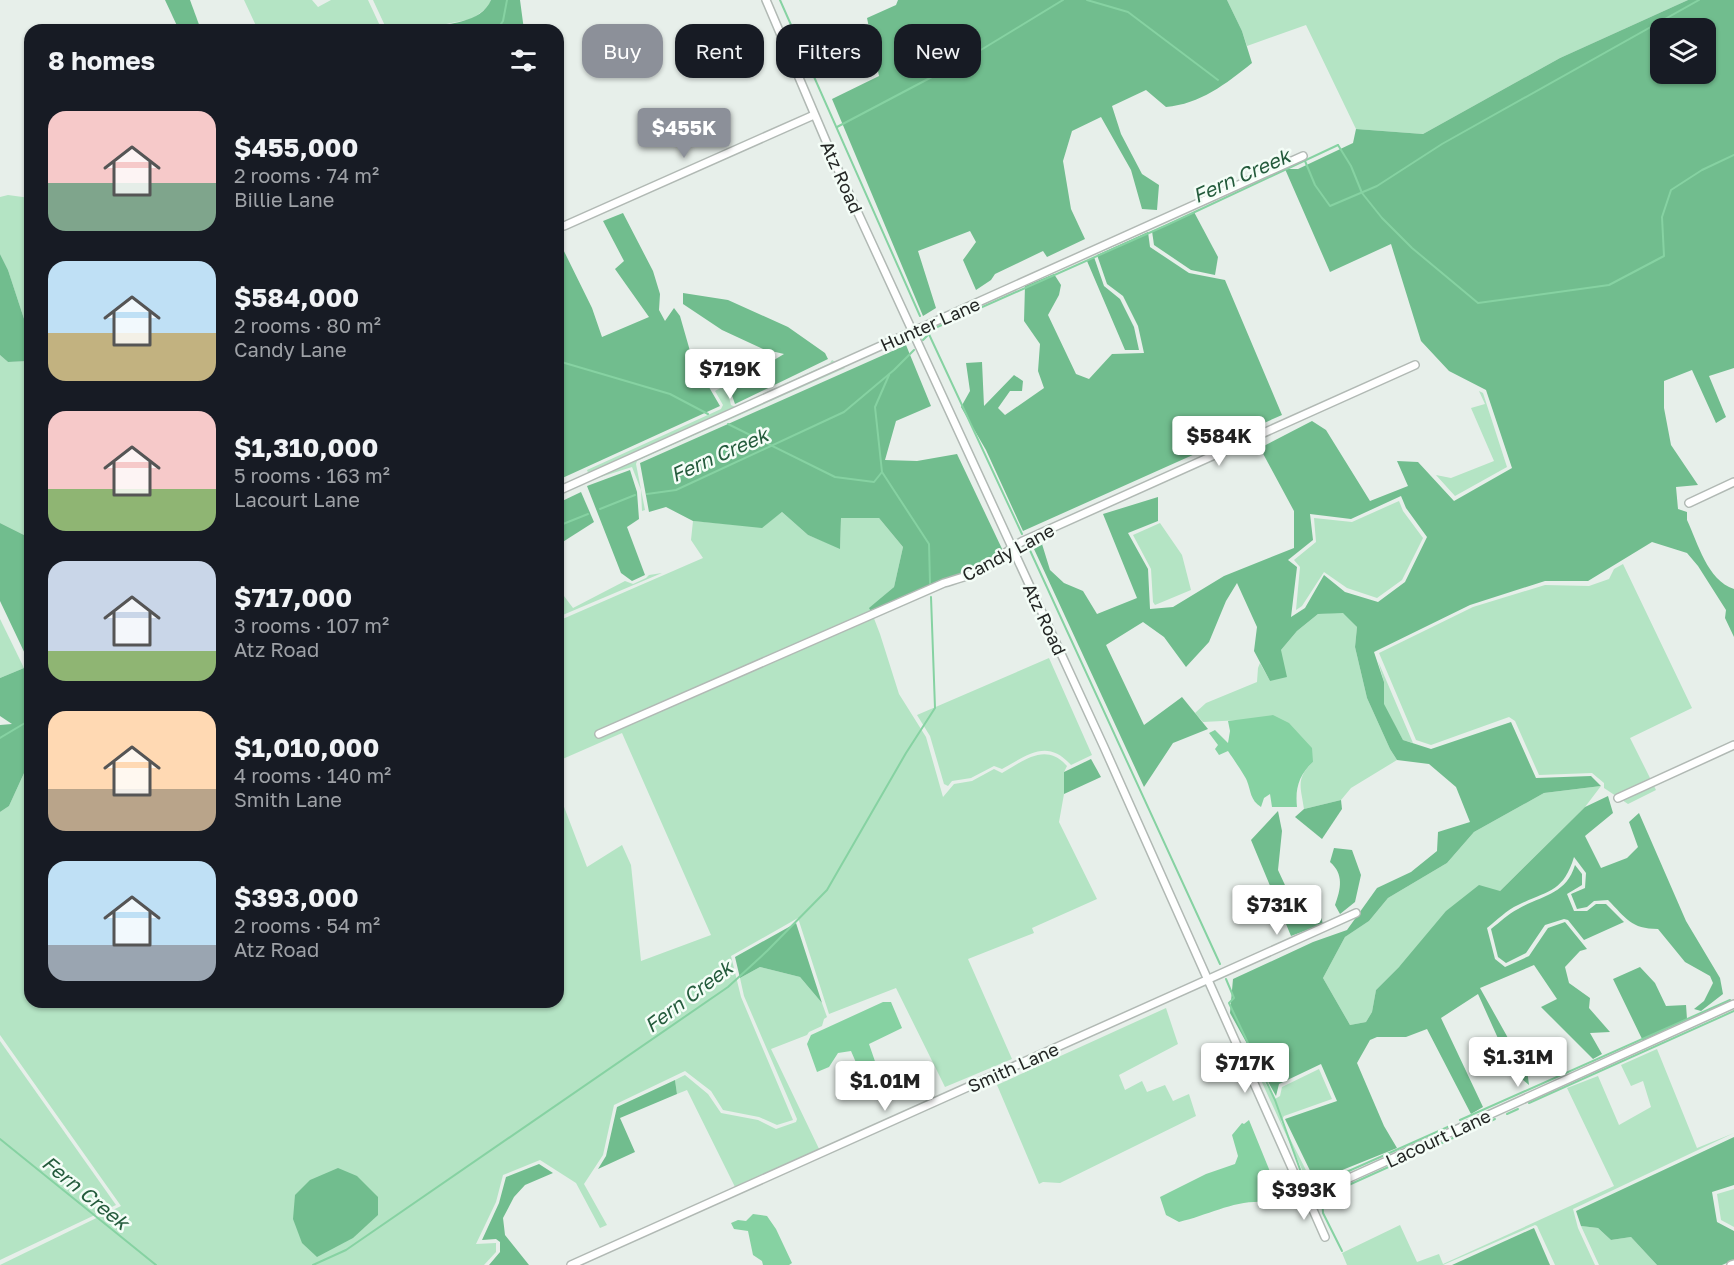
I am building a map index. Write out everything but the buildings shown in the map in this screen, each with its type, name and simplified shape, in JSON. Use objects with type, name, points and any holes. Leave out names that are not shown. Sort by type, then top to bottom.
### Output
[{"type":"street","name":"Atz Road","points":[[766,0],[814,115],[1325,1237]]},
{"type":"street","points":[[564,226],[814,115]]},
{"type":"street","name":"Hunter Lane","points":[[564,488],[1303,156]]},
{"type":"street","name":"Candy Lane","points":[[599,734],[924,594],[944,583],[970,575],[991,564],[1012,547],[1415,365]]},
{"type":"street","points":[[1689,503],[1734,482]]},
{"type":"street","points":[[1618,798],[1734,745]]},
{"type":"street","name":"Smith Lane","points":[[571,1265],[1356,913]]},
{"type":"street","name":"Lacourt Lane","points":[[1306,1194],[1316,1193],[1734,1004]]},
{"type":"shaded area","points":[[165,0],[190,0],[199,24],[176,24]]},
{"type":"shaded area","points":[[244,0],[312,0],[318,7],[331,0],[368,0],[379,24],[255,24]]},
{"type":"shaded area","points":[[373,0],[491,0],[488,7],[472,19],[446,24],[384,24]]},
{"type":"shaded area","points":[[491,0],[520,0],[523,24],[449,24],[472,18],[486,8]]},
{"type":"shaded area","points":[[898,0],[1227,0],[1242,31],[1252,63],[1212,92],[1190,102],[1166,107],[1146,90],[1112,106],[1121,134],[1142,174],[1159,185],[1157,210],[1142,209],[1131,170],[1101,117],[1072,131],[1063,161],[1071,209],[1085,239],[1047,257],[1043,251],[995,274],[991,280],[976,290],[963,260],[976,242],[970,231],[918,251],[936,308],[923,316],[832,99],[875,78],[882,78],[882,24],[868,24],[867,18],[896,5]]},
{"type":"shaded area","points":[[1227,0],[1688,0],[1560,58],[1423,134],[1356,129],[1306,25],[1247,46]]},
{"type":"shaded area","points":[[1688,0],[1734,0],[1734,368],[1709,376],[1726,417],[1716,423],[1692,370],[1664,381],[1664,408],[1671,445],[1698,485],[1676,487],[1678,509],[1687,512],[1687,520],[1710,569],[1717,578],[1734,589],[1734,637],[1725,618],[1726,610],[1687,553],[1652,542],[1588,581],[1545,581],[1470,605],[1374,652],[1384,682],[1384,704],[1403,740],[1431,749],[1511,722],[1536,778],[1591,776],[1601,786],[1544,793],[1474,832],[1447,863],[1388,898],[1369,921],[1345,937],[1323,978],[1350,1025],[1366,1022],[1372,1012],[1376,990],[1399,967],[1446,911],[1479,885],[1500,891],[1585,807],[1608,796],[1613,813],[1585,836],[1601,868],[1627,858],[1638,847],[1629,822],[1639,813],[1686,921],[1720,978],[1723,994],[1701,1011],[1694,1009],[1704,1001],[1713,983],[1710,976],[1685,962],[1658,929],[1635,925],[1608,900],[1594,901],[1587,907],[1577,909],[1571,894],[1585,888],[1586,873],[1574,857],[1565,878],[1553,889],[1514,907],[1487,928],[1495,959],[1505,967],[1529,956],[1548,928],[1565,922],[1587,949],[1580,951],[1565,967],[1569,983],[1590,998],[1589,1008],[1610,1032],[1590,1033],[1602,1054],[1593,1059],[1541,1007],[1557,999],[1534,965],[1480,988],[1508,1038],[1523,1040],[1529,1085],[1487,1049],[1501,1045],[1478,994],[1441,1018],[1483,1107],[1471,1114],[1427,1029],[1406,1037],[1377,1037],[1370,1040],[1357,1063],[1384,1126],[1397,1148],[1315,1181],[1285,1119],[1337,1101],[1321,1064],[1279,1084],[1276,1096],[1230,1013],[1233,979],[1313,942],[1347,930],[1377,888],[1411,872],[1437,851],[1438,832],[1470,822],[1456,787],[1429,764],[1397,760],[1367,698],[1355,647],[1357,627],[1343,613],[1318,614],[1297,631],[1281,650],[1287,677],[1270,681],[1254,651],[1257,627],[1237,583],[1226,601],[1209,642],[1186,667],[1164,637],[1143,622],[1106,645],[1144,725],[1182,697],[1208,729],[1173,743],[1144,787],[1034,549],[1042,544],[1050,570],[1064,583],[1083,591],[1097,614],[1137,598],[1103,514],[1158,497],[1158,521],[1128,533],[1148,569],[1150,609],[1173,607],[1224,576],[1294,548],[1294,511],[1260,448],[1312,421],[1326,430],[1370,501],[1408,486],[1397,461],[1418,462],[1454,501],[1512,468],[1486,390],[1449,371],[1421,341],[1391,244],[1330,272],[1285,169],[1298,169],[1353,143],[1356,129],[1423,134],[1560,58]],"holes":[[[1401,496],[1406,508],[1427,537],[1405,582],[1378,602],[1345,592],[1324,575],[1305,608],[1291,617],[1297,567],[1288,560],[1313,540],[1310,514],[1351,519]]]},
{"type":"shaded area","points":[[8,195],[24,197],[24,319],[8,270],[0,254],[0,197]]},
{"type":"shaded area","points":[[1194,212],[1218,257],[1215,275],[1191,270],[1154,245],[1152,231]]},
{"type":"shaded area","points":[[623,213],[653,271],[660,294],[659,310],[665,321],[674,308],[680,316],[692,358],[720,406],[564,477],[564,251],[592,308],[602,337],[649,317],[615,269],[624,261],[603,221]]},
{"type":"shaded area","points":[[1148,232],[1150,247],[1189,273],[1225,280],[1282,415],[1023,531],[986,450],[961,407],[970,391],[966,363],[982,362],[984,406],[1014,375],[1023,381],[1022,391],[1010,391],[998,408],[1005,415],[1044,388],[1038,371],[1040,344],[1024,321],[1025,286],[1054,274],[1061,285],[1059,295],[1048,315],[1076,374],[1089,379],[1112,354],[1144,353],[1138,326],[1123,296],[1107,284],[1097,255]]},
{"type":"shaded area","points":[[0,254],[8,270],[24,319],[24,361],[8,362],[0,355]]},
{"type":"shaded area","points":[[1094,257],[1104,286],[1120,299],[1134,327],[1139,350],[1125,350],[1087,261]]},
{"type":"shaded area","points":[[683,293],[728,300],[788,327],[825,353],[828,359],[735,404],[729,387],[784,354],[763,349],[722,330],[683,304]]},
{"type":"shaded area","points":[[906,345],[931,406],[896,421],[885,460],[917,461],[957,454],[1004,553],[991,564],[873,615],[869,608],[894,587],[903,547],[879,518],[841,518],[840,549],[808,535],[782,512],[762,528],[693,521],[666,507],[649,512],[640,463]]},
{"type":"shaded area","points":[[0,355],[8,362],[24,361],[24,535],[0,523]]},
{"type":"shaded area","points":[[832,360],[845,368],[637,461],[645,510],[642,511],[641,490],[632,467],[591,480],[587,470],[721,409],[723,405],[715,391],[726,385],[731,405],[735,407],[830,363]]},
{"type":"shaded area","points":[[1479,391],[1483,393],[1507,467],[1455,496],[1436,475],[1451,478],[1494,461],[1471,408],[1485,404]]},
{"type":"shaded area","points":[[630,470],[637,492],[639,519],[627,527],[645,575],[632,581],[621,573],[587,486]]},
{"type":"shaded area","points":[[581,492],[594,522],[564,541],[564,500]]},
{"type":"shaded area","points":[[1399,501],[1403,511],[1423,538],[1402,580],[1377,598],[1347,588],[1324,572],[1302,606],[1296,610],[1300,567],[1294,560],[1316,542],[1314,518],[1352,522]]},
{"type":"shaded area","points":[[782,512],[808,535],[840,548],[841,518],[879,518],[903,547],[894,587],[870,608],[899,694],[926,737],[943,797],[954,784],[972,781],[994,769],[1002,773],[1027,759],[1043,754],[1059,759],[1067,766],[1064,772],[1064,794],[1059,822],[1097,899],[1032,928],[1034,933],[968,959],[1012,1059],[945,1087],[896,988],[829,1014],[798,918],[731,956],[741,997],[793,1120],[777,1125],[759,1117],[723,1110],[711,1091],[685,1071],[614,1105],[603,1155],[584,1184],[607,1225],[600,1228],[576,1183],[540,1160],[503,1175],[496,1202],[476,1244],[496,1243],[496,1252],[484,1265],[0,1265],[121,1206],[0,1035],[0,812],[9,806],[24,773],[24,1008],[564,1008],[564,807],[587,867],[622,845],[631,865],[641,961],[711,935],[622,733],[564,758],[564,618],[703,558],[691,540],[693,521],[762,527]]},
{"type":"shaded area","points":[[0,523],[24,535],[24,652],[0,601]]},
{"type":"shaded area","points":[[1160,523],[1182,555],[1191,590],[1155,605],[1151,569],[1133,535]]},
{"type":"shaded area","points":[[1623,564],[1692,708],[1630,738],[1656,790],[1628,804],[1604,788],[1604,783],[1592,773],[1539,775],[1515,721],[1509,717],[1431,745],[1416,740],[1379,653],[1473,607],[1545,585],[1589,586],[1609,579],[1614,569]]},
{"type":"shaded area","points":[[662,573],[564,614],[564,596],[573,608],[625,581],[633,584],[649,575]]},
{"type":"shaded area","points":[[1343,612],[1357,627],[1355,647],[1367,698],[1397,760],[1351,788],[1341,800],[1304,809],[1301,779],[1313,762],[1241,720],[1203,722],[1195,713],[1206,703],[1257,682],[1260,663],[1270,681],[1281,650],[1297,631],[1318,614]]},
{"type":"shaded area","points":[[0,619],[24,668],[0,678]]},
{"type":"shaded area","points":[[1049,658],[1092,755],[1071,765],[1054,752],[1037,752],[1002,769],[994,766],[971,778],[952,781],[948,786],[944,784],[930,736],[917,715]]},
{"type":"shaded area","points":[[1378,661],[1413,743],[1403,740],[1383,704],[1384,682]]},
{"type":"shaded area","points":[[24,668],[24,773],[9,806],[0,812],[0,725],[12,724],[0,716],[0,678]]},
{"type":"shaded area","points":[[1273,715],[1289,723],[1312,748],[1313,762],[1299,782],[1297,807],[1272,807],[1270,794],[1264,798],[1261,807],[1257,804],[1232,756],[1228,751],[1219,755],[1215,749],[1218,745],[1209,733],[1215,730],[1228,743],[1230,731],[1228,721]]},
{"type":"shaded area","points":[[1091,759],[1101,777],[1064,794],[1064,772]]},
{"type":"shaded area","points":[[1601,786],[1585,807],[1500,891],[1399,967],[1376,990],[1372,1012],[1366,1022],[1350,1025],[1323,978],[1345,937],[1369,921],[1388,898],[1447,863],[1474,832],[1544,793]]},
{"type":"shaded area","points":[[1341,800],[1342,809],[1322,839],[1295,817],[1304,809]]},
{"type":"shaded area","points":[[1278,811],[1282,831],[1278,870],[1297,911],[1320,914],[1323,924],[1291,936],[1251,840]]},
{"type":"shaded area","points":[[1334,848],[1352,850],[1361,875],[1355,902],[1340,914],[1335,905],[1340,882],[1338,872],[1330,862]]},
{"type":"shaded area","points":[[1575,865],[1582,874],[1582,885],[1567,894],[1574,911],[1587,911],[1596,904],[1606,904],[1624,922],[1584,940],[1568,920],[1564,919],[1545,925],[1526,953],[1506,963],[1498,957],[1491,929],[1514,911],[1552,893],[1566,883]]},
{"type":"shaded area","points":[[796,923],[822,1003],[800,977],[760,967],[740,978],[735,957]]},
{"type":"shaded area","points":[[760,967],[800,977],[822,1003],[827,1017],[822,1026],[807,1035],[771,1049],[821,1153],[737,1191],[687,1090],[677,1094],[675,1080],[685,1075],[708,1094],[721,1113],[758,1120],[776,1129],[796,1122],[797,1119],[744,996],[740,978]]},
{"type":"shaded area","points":[[1640,967],[1655,983],[1666,1006],[1686,1005],[1687,1019],[1643,1041],[1613,979]]},
{"type":"shaded area","points":[[883,1002],[891,1002],[902,1028],[869,1044],[878,1070],[867,1078],[861,1074],[851,1051],[838,1053],[829,1067],[817,1072],[807,1044],[811,1035]]},
{"type":"shaded area","points":[[1166,1008],[1178,1044],[1119,1075],[1125,1090],[1142,1081],[1147,1092],[1165,1085],[1173,1101],[1189,1094],[1196,1116],[1060,1183],[1043,1182],[1039,1184],[997,1085]]},
{"type":"shaded area","points":[[0,1041],[116,1205],[0,1260]]},
{"type":"shaded area","points":[[1657,1049],[1697,1148],[1734,1133],[1573,1209],[1578,1228],[1595,1265],[1555,1265],[1535,1225],[1443,1265],[1347,1265],[1342,1253],[1400,1225],[1417,1262],[1439,1254],[1443,1264],[1614,1186],[1567,1088],[1598,1076],[1619,1125],[1651,1107],[1643,1081],[1631,1086],[1621,1065]]},
{"type":"shaded area","points":[[1254,1065],[1275,1099],[1280,1096],[1282,1087],[1319,1069],[1332,1099],[1284,1116],[1281,1121],[1313,1184],[1353,1169],[1311,1189]]},
{"type":"shaded area","points":[[675,1080],[677,1094],[620,1118],[635,1152],[598,1169],[606,1156],[617,1107]]},
{"type":"shaded area","points":[[1249,1120],[1273,1179],[1274,1193],[1265,1202],[1243,1203],[1179,1222],[1166,1215],[1160,1197],[1206,1174],[1235,1164],[1238,1156],[1232,1135],[1242,1123]]},
{"type":"shaded area","points":[[1734,1137],[1734,1185],[1712,1192],[1717,1222],[1734,1231],[1734,1260],[1722,1265],[1657,1265],[1631,1237],[1611,1240],[1598,1228],[1581,1226],[1576,1211]]},
{"type":"shaded area","points":[[539,1164],[553,1173],[525,1185],[514,1197],[503,1218],[505,1235],[529,1265],[489,1265],[500,1252],[500,1242],[496,1239],[482,1240],[499,1203],[506,1177]]},
{"type":"shaded area","points":[[338,1168],[357,1176],[378,1197],[378,1215],[353,1238],[317,1257],[302,1243],[293,1219],[295,1195],[310,1180]]},
{"type":"shaded area","points":[[1734,1189],[1734,1227],[1721,1220],[1717,1194]]},
{"type":"shaded area","points":[[753,1214],[767,1216],[776,1229],[792,1263],[763,1265],[762,1261],[753,1255],[748,1231],[734,1229],[731,1223],[738,1220],[746,1221]]},
{"type":"shaded area","points":[[1581,1226],[1598,1228],[1611,1240],[1631,1237],[1657,1265],[1599,1265]]},
{"type":"shaded area","points":[[1534,1228],[1550,1265],[1452,1265]]},
{"type":"waterway","points":[[501,24],[507,0]]},
{"type":"waterway","points":[[780,0],[920,316]]},
{"type":"waterway","points":[[837,127],[966,59],[1063,0]]},
{"type":"waterway","points":[[1087,0],[1128,12],[1218,80]]},
{"type":"waterway","name":"Fern Creek","points":[[1305,161],[1315,185],[1330,206],[1377,186],[1442,144],[1699,0]]},
{"type":"waterway","points":[[1338,145],[1351,166],[1362,193],[1382,218],[1412,248],[1478,303],[1609,285],[1664,256],[1662,217],[1671,190],[1702,170],[1734,155]]},
{"type":"waterway","name":"Fern Creek","points":[[923,340],[935,328],[1167,225],[1338,145]]},
{"type":"waterway","points":[[927,330],[1022,534]]},
{"type":"waterway","name":"Fern Creek","points":[[647,494],[676,490],[844,412],[914,350]]},
{"type":"waterway","points":[[564,363],[670,394],[708,414]]},
{"type":"waterway","name":"Fern Creek","points":[[889,375],[875,407],[882,472],[929,544],[930,583]]},
{"type":"waterway","points":[[728,424],[835,477],[874,482],[882,472]]},
{"type":"waterway","name":"Fern Creek","points":[[600,509],[635,495]]},
{"type":"waterway","name":"Fern Creek","points":[[564,524],[588,514]]},
{"type":"waterway","points":[[1028,546],[1220,964]]},
{"type":"waterway","name":"Fern Creek","points":[[313,1265],[346,1250],[728,987],[827,890],[906,753],[935,708],[931,597]]},
{"type":"waterway","name":"Fern Creek","points":[[0,738],[24,724]]},
{"type":"waterway","points":[[1226,979],[1234,998],[1229,1003],[1275,1100],[1302,1175],[1315,1186],[1450,1126]]},
{"type":"waterway","points":[[1460,1120],[1730,1000]]},
{"type":"waterway","points":[[1529,1103],[1734,1011]]},
{"type":"waterway","points":[[1507,1114],[1518,1109]]},
{"type":"waterway","points":[[1342,1251],[1323,1213],[1322,1197],[1495,1119]]},
{"type":"waterway","name":"Fern Creek","points":[[0,1139],[156,1265]]}]
